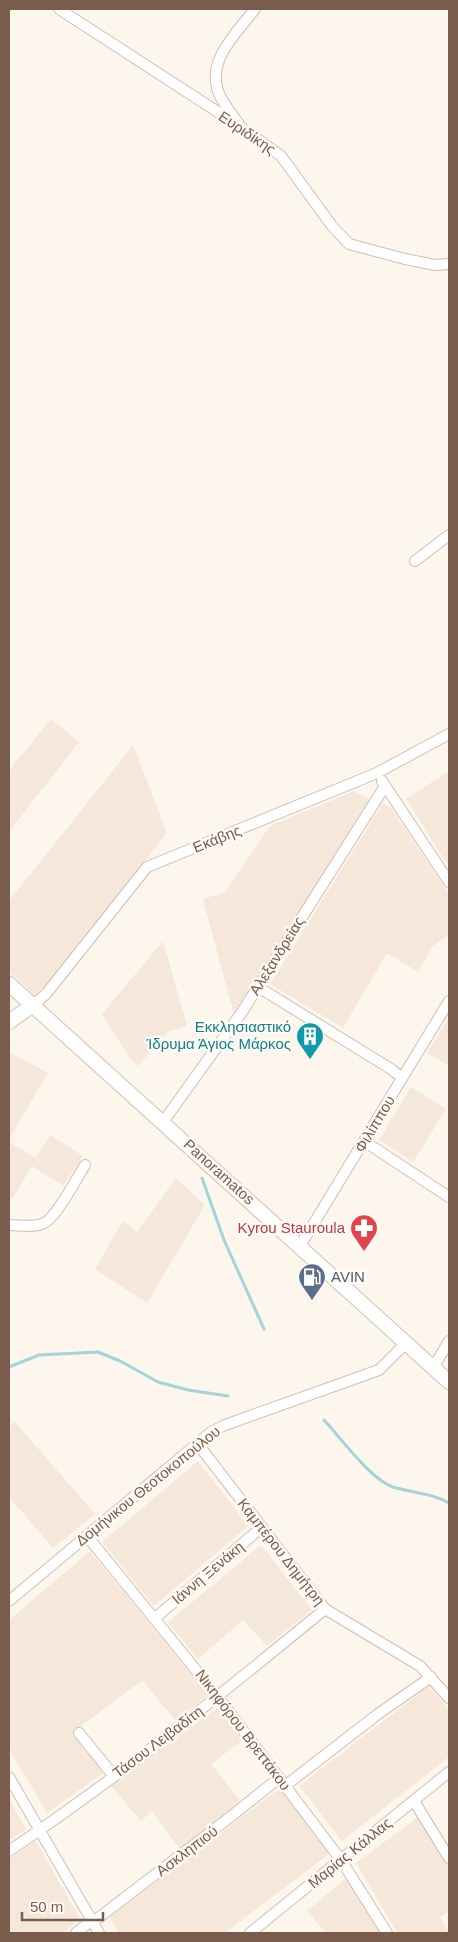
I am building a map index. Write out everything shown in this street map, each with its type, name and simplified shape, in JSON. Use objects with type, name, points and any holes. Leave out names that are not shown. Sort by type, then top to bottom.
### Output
[{"type":"main road","name":"Panoramatos","points":[[9,984],[449,1382]]},
{"type":"main road","points":[[9,1022],[33,1005]]},
{"type":"street","name":"Ευριδίκης","points":[[59,9],[241,127],[281,156],[332,226],[349,244],[420,262],[435,265],[449,264]]},
{"type":"street","points":[[241,127],[221,97],[216,70],[218,57],[255,9]]},
{"type":"street","points":[[416,561],[449,535]]},
{"type":"street","name":"Εκάβης","points":[[33,1005],[46,994],[147,867],[377,773],[448,737]]},
{"type":"street","points":[[377,773],[449,882]]},
{"type":"street","name":"Αλεξανδρείας","points":[[163,1122],[258,987],[385,786]]},
{"type":"street","points":[[258,987],[391,1069],[402,1078]]},
{"type":"street","name":"Φιλίππου","points":[[300,1246],[449,1001]]},
{"type":"street","points":[[364,1141],[449,1197]]},
{"type":"street","points":[[9,1225],[45,1223],[54,1214],[86,1165]]},
{"type":"street","points":[[433,1368],[449,1341]]},
{"type":"street","name":"Δομήνικου Θεοτοκοπούλου","points":[[9,1601],[211,1432],[224,1425],[379,1370],[406,1343]]},
{"type":"street","name":"Καμπέρου Δημήτρη","points":[[197,1443],[325,1609],[420,1666],[449,1698]]},
{"type":"street","name":"Ιάννη Ξενάκη","points":[[155,1618],[262,1527]]},
{"type":"street","name":"Νικηφόρου Βρεττάκου","points":[[87,1536],[218,1697],[341,1860],[387,1933]]},
{"type":"street","name":"Τάσου Λειβαδίτη","points":[[9,1851],[114,1776],[218,1697],[325,1609]]},
{"type":"street","name":"Ασκληπιού","points":[[76,1933],[214,1830],[431,1677]]},
{"type":"street","points":[[79,1733],[114,1776]]},
{"type":"street","name":"Μαρίας Κάλλας","points":[[250,1933],[449,1772]]},
{"type":"street","points":[[9,1777],[99,1933]]},
{"type":"street","points":[[414,1801],[449,1858]]},
{"type":"shaded area","points":[[51,719],[79,742],[9,832],[9,771]]},
{"type":"shaded area","points":[[133,745],[167,833],[47,984],[35,995],[9,972],[9,901]]},
{"type":"shaded area","points":[[449,771],[449,867],[406,799]]},
{"type":"shaded area","points":[[354,791],[370,800],[234,1015],[203,899],[225,892],[270,826]]},
{"type":"shaded area","points":[[383,803],[392,809],[449,894],[449,935],[433,946],[418,972],[387,953],[343,1028],[270,984]]},
{"type":"shaded area","points":[[163,941],[187,1026],[167,1032],[138,1066],[131,1060],[102,1014]]},
{"type":"shaded area","points":[[449,1017],[449,1066],[427,1053]]},
{"type":"shaded area","points":[[9,1052],[48,1073],[9,1139]]},
{"type":"shaded area","points":[[411,1087],[446,1109],[413,1162],[379,1140]]},
{"type":"shaded area","points":[[50,1135],[83,1156],[63,1186],[32,1166],[12,1199],[9,1197],[9,1142],[36,1158]]},
{"type":"shaded area","points":[[176,1178],[205,1205],[147,1303],[95,1269],[123,1221],[137,1232]]},
{"type":"shaded area","points":[[15,1422],[95,1514],[53,1548],[9,1497],[9,1427]]},
{"type":"shaded area","points":[[198,1461],[248,1526],[154,1606],[102,1542]]},
{"type":"shaded area","points":[[261,1545],[312,1610],[267,1646],[243,1620],[198,1659],[168,1622]]},
{"type":"shaded area","points":[[90,1551],[208,1695],[175,1720],[143,1681],[129,1690],[80,1727],[113,1766],[47,1813],[9,1749],[9,1620]]},
{"type":"shaded area","points":[[429,1686],[449,1710],[449,1757],[342,1841],[299,1786]]},
{"type":"shaded area","points":[[220,1706],[243,1740],[211,1764],[240,1801],[180,1849],[152,1811],[141,1821],[111,1786]]},
{"type":"shaded area","points":[[280,1788],[329,1854],[225,1933],[119,1933],[110,1917]]},
{"type":"shaded area","points":[[9,1799],[26,1829],[9,1840]]},
{"type":"shaded area","points":[[418,1817],[449,1867],[449,1911],[440,1917],[449,1933],[397,1933],[356,1863]]},
{"type":"shaded area","points":[[36,1841],[80,1919],[63,1933],[9,1933],[9,1859]]},
{"type":"shaded area","points":[[346,1878],[380,1933],[326,1933],[307,1911]]},
{"type":"waterway","points":[[202,1178],[224,1240],[264,1329]]},
{"type":"waterway","points":[[9,1367],[39,1355],[98,1352],[120,1361],[158,1382],[188,1390],[228,1396]]},
{"type":"waterway","points":[[324,1420],[356,1457],[384,1483],[393,1487],[436,1497],[449,1503]]},
{"type":"place","name":"Εκκλησιαστικό Ίδρυμα Άγιος Μάρκος","points":[[310,1060]]},
{"type":"place","name":"Kyrou Stauroula","points":[[364,1252]]},
{"type":"place","name":"AVIN","points":[[312,1301]]}]
